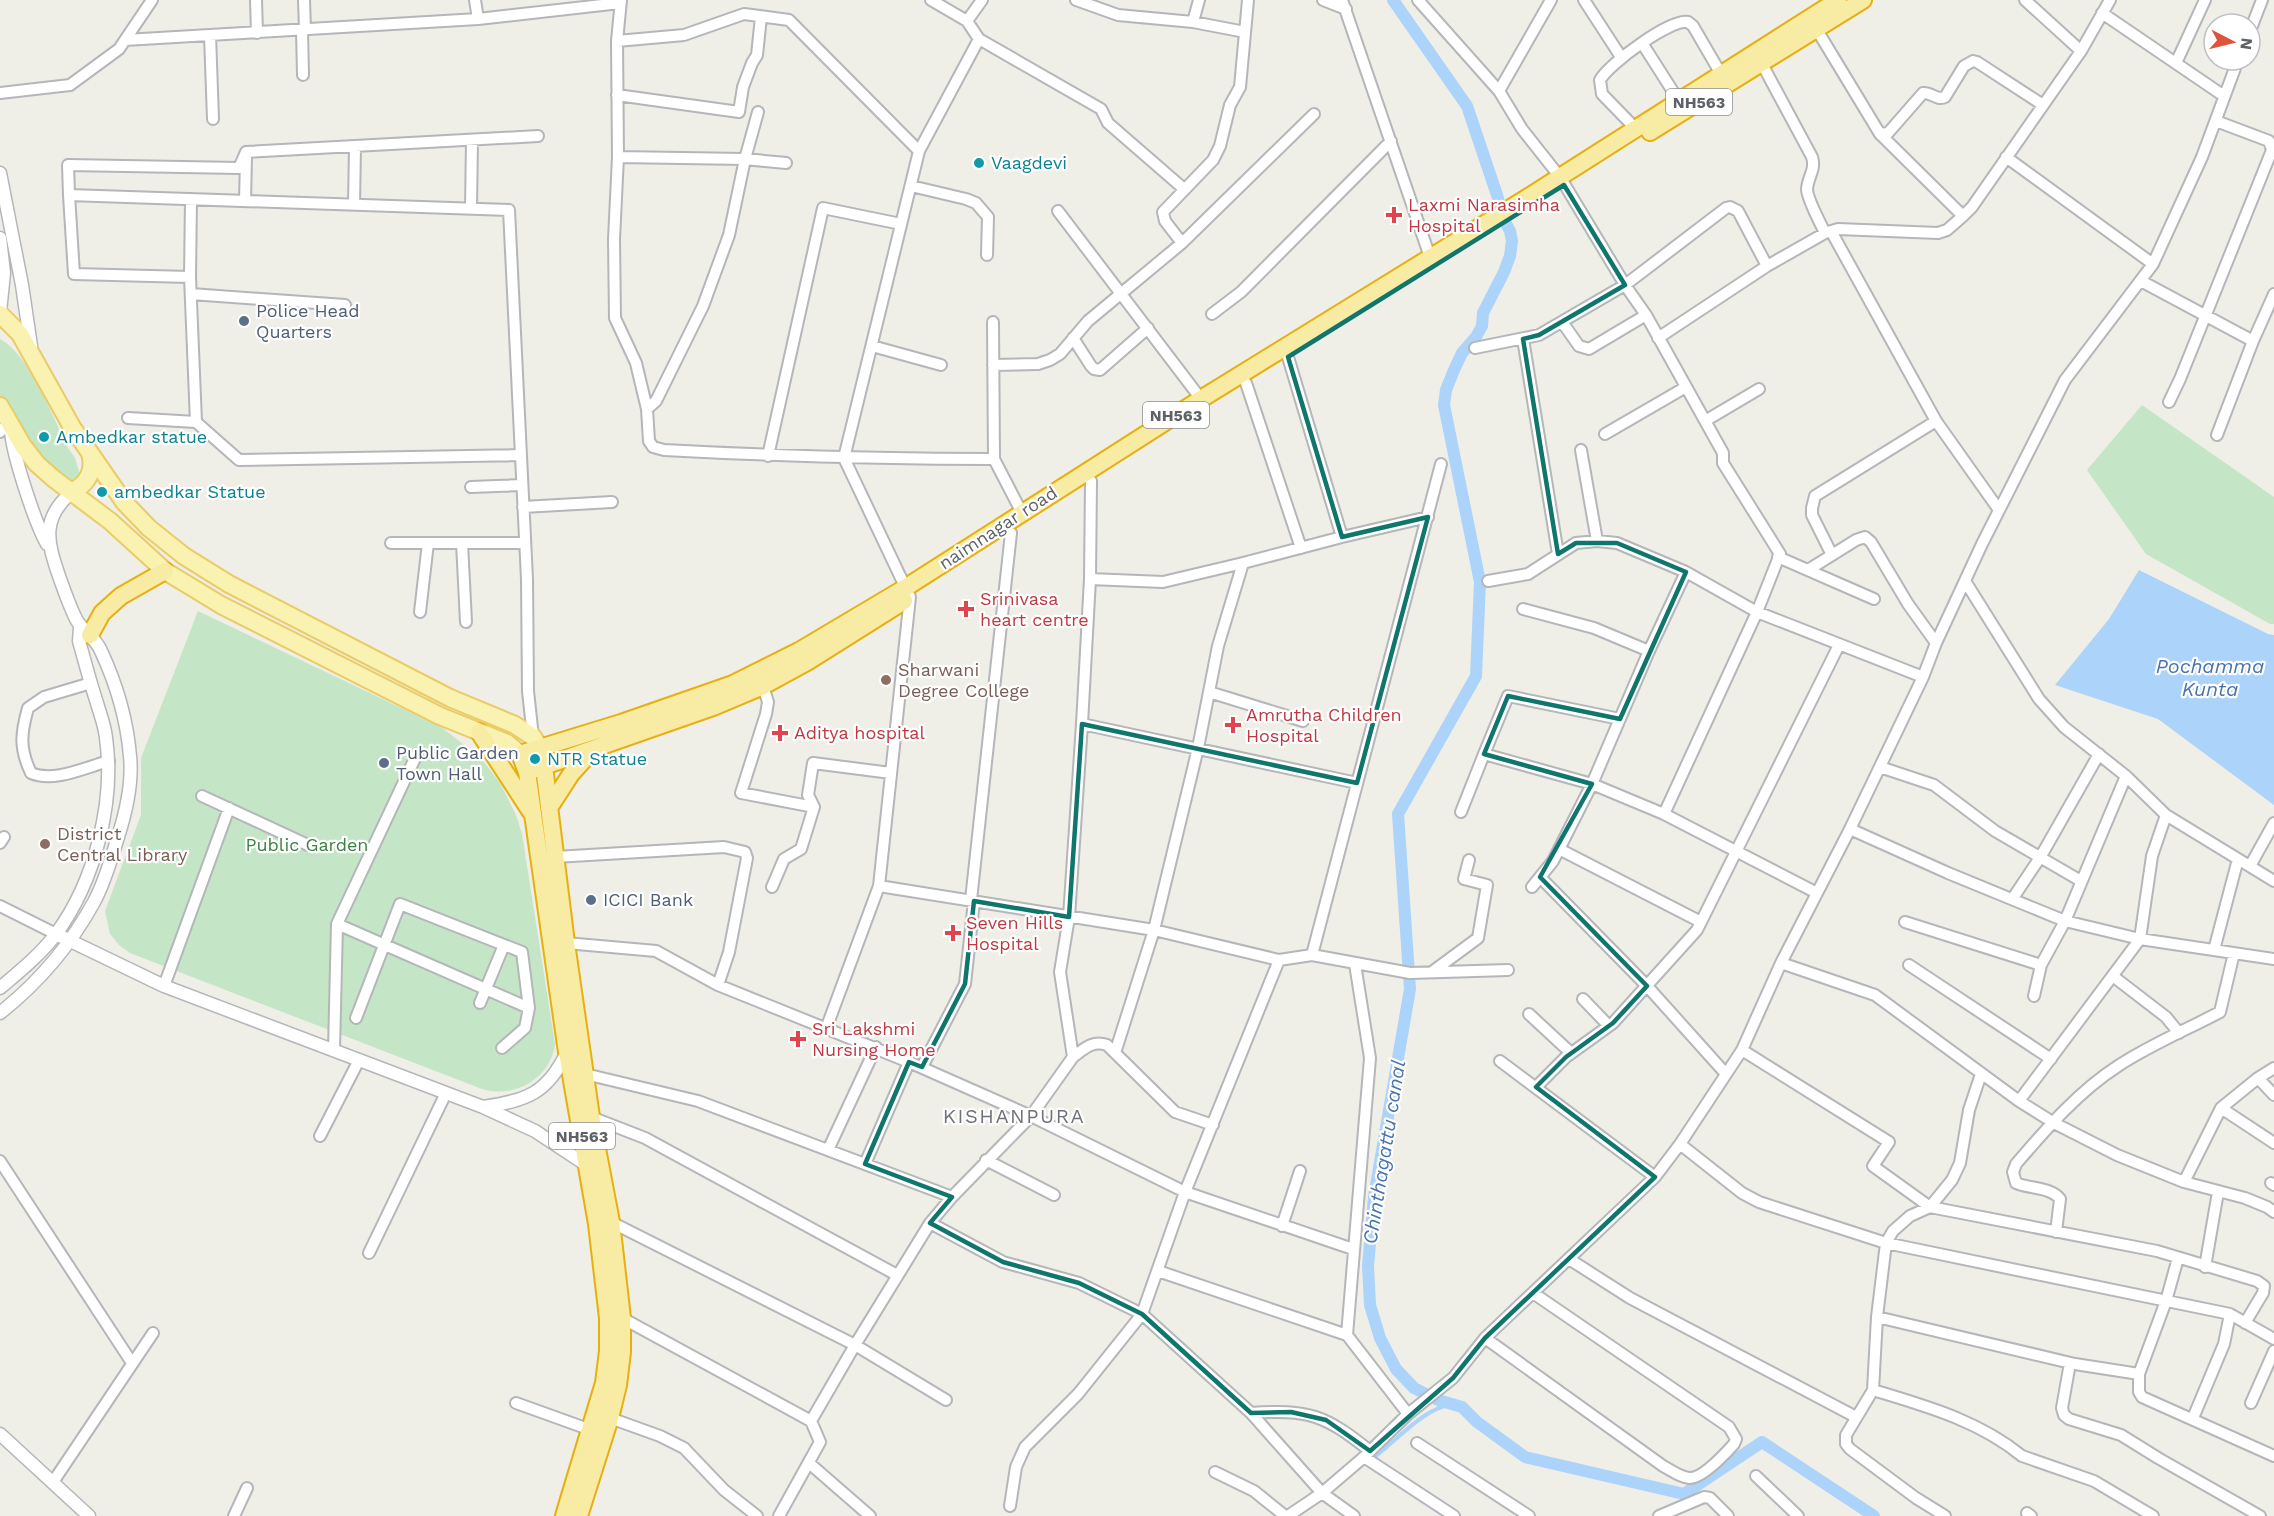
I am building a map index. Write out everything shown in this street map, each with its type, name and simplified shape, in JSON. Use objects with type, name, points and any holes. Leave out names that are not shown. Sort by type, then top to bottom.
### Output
[{"type":"highway","name":"NH563","points":[[1562,181],[1635,128],[1838,0]]},
{"type":"highway","name":"NH563","points":[[527,772],[713,707],[763,686],[807,662],[907,592],[1011,533],[1288,357],[1451,249],[1762,64],[1817,30],[1856,2]]},
{"type":"highway","name":"naimnagar road","points":[[520,754],[537,742],[632,719],[742,680],[799,651],[907,592],[1022,513],[1201,399],[1430,257],[1451,249]]},
{"type":"highway","points":[[85,631],[121,596],[165,571]]},
{"type":"highway","points":[[479,732],[533,815]]},
{"type":"highway","points":[[537,742],[546,767]]},
{"type":"highway","points":[[549,808],[571,774],[592,751]]},
{"type":"highway","name":"NH563","points":[[520,754],[527,772],[567,1052],[604,1271],[608,1318],[608,1351],[604,1383],[564,1516]]},
{"type":"highway","name":"NH563","points":[[546,767],[566,943],[591,1117],[610,1222],[622,1318],[622,1352],[618,1385],[579,1516]]},
{"type":"main road","points":[[0,313],[20,334],[32,352],[57,403],[124,502],[149,528],[184,556],[239,589],[450,698],[515,725],[537,742]]},
{"type":"main road","points":[[0,406],[7,427],[38,464],[110,521],[165,571],[221,605],[440,716],[507,743],[520,754]]},
{"type":"main road","points":[[72,492],[83,486],[90,475],[92,462],[89,450]]},
{"type":"street","points":[[0,93],[70,84],[119,49],[152,0]]},
{"type":"street","points":[[256,0],[257,33]]},
{"type":"street","points":[[303,75],[304,0]]},
{"type":"street","points":[[475,0],[478,19]]},
{"type":"street","points":[[931,0],[967,21],[979,39],[1101,109],[1108,123],[1184,189]]},
{"type":"street","points":[[967,21],[982,0]]},
{"type":"street","points":[[1076,0],[1118,15],[1193,22],[1245,32]]},
{"type":"street","points":[[1193,22],[1198,0]]},
{"type":"street","points":[[1182,243],[1165,221],[1163,212],[1213,159],[1220,146],[1230,105],[1240,87],[1248,0]]},
{"type":"street","points":[[1323,0],[1344,4],[1430,257]]},
{"type":"street","points":[[1418,0],[1499,92],[1522,129],[1562,181],[1624,285],[1646,315],[1723,453],[1723,463],[1779,554],[1757,612],[1664,814]]},
{"type":"street","points":[[1499,92],[1551,0]]},
{"type":"street","points":[[1584,0],[1621,57]]},
{"type":"street","points":[[2025,0],[2081,51]]},
{"type":"street","points":[[1658,338],[1767,266],[1828,232],[1847,229],[1938,233],[1947,230],[1972,207],[2081,51],[2110,0]]},
{"type":"street","points":[[2176,63],[2205,0]]},
{"type":"street","points":[[125,40],[478,19],[621,2],[617,41],[618,157],[614,239],[615,318],[636,363],[647,409],[649,441],[653,447],[664,450],[768,456],[994,459]]},
{"type":"street","points":[[2102,13],[2224,96]]},
{"type":"street","points":[[617,41],[684,35],[744,15],[789,20],[919,151]]},
{"type":"street","points":[[617,95],[739,112],[743,87],[757,55],[761,17]]},
{"type":"street","points":[[1635,128],[1600,90],[1600,80],[1603,74],[1621,57],[1642,43],[1676,22],[1688,22],[1693,26],[1721,74]]},
{"type":"street","points":[[1817,30],[1880,134],[1963,216]]},
{"type":"street","points":[[210,35],[213,119]]},
{"type":"street","points":[[826,1029],[879,886],[907,592],[844,458],[919,151],[979,39]]},
{"type":"street","points":[[1642,43],[1679,101]]},
{"type":"street","points":[[1880,134],[1888,133],[1923,93],[1927,92],[1939,98],[1945,97],[1964,66],[1973,61],[2043,105]]},
{"type":"street","points":[[1762,64],[1812,157],[1814,169],[1809,181],[1808,194],[1828,232],[1936,421],[1999,510]]},
{"type":"street","points":[[1215,1472],[1254,1491],[1287,1516],[1322,1493],[1453,1378],[1485,1338],[1655,1177],[1680,1144],[1742,1050],[1780,963],[1850,829],[1923,677],[1965,581],[2065,380],[2152,264],[2202,157],[2233,72]]},
{"type":"street","points":[[647,409],[656,401],[703,306],[729,235],[745,159],[758,112]]},
{"type":"street","points":[[993,365],[1038,364],[1060,354],[1073,338],[1120,293],[1182,243],[1314,114]]},
{"type":"street","points":[[2169,402],[2272,158],[2269,141],[2216,121]]},
{"type":"street","points":[[246,152],[538,136]]},
{"type":"street","points":[[471,208],[472,141]]},
{"type":"street","points":[[1212,314],[1241,292],[1391,141]]},
{"type":"street","points":[[354,204],[355,147]]},
{"type":"street","points":[[190,277],[75,274],[68,165],[239,168],[246,152]]},
{"type":"street","points":[[245,201],[246,152]]},
{"type":"street","points":[[618,157],[745,159],[786,163]]},
{"type":"street","points":[[2006,157],[2152,264]]},
{"type":"street","points":[[0,173],[22,285],[32,352]]},
{"type":"street","points":[[911,186],[966,198],[976,203],[988,217],[987,255]]},
{"type":"street","points":[[69,195],[509,210],[525,543],[528,691],[537,742]]},
{"type":"street","points":[[191,199],[190,294],[196,422]]},
{"type":"street","points":[[1475,348],[1539,335],[1624,285],[1726,208],[1730,207],[1738,211],[1767,266]]},
{"type":"street","points":[[768,456],[823,208],[902,224]]},
{"type":"street","points":[[1058,211],[1201,399]]},
{"type":"street","points":[[0,238],[4,273],[0,313]]},
{"type":"street","points":[[2141,281],[2253,341]]},
{"type":"street","points":[[190,294],[345,304]]},
{"type":"street","points":[[2217,435],[2253,341],[2274,294]]},
{"type":"street","points":[[1562,322],[1579,346],[1589,349],[1646,315]]},
{"type":"street","points":[[993,322],[994,459],[1022,513]]},
{"type":"street","points":[[1073,338],[1091,366],[1100,370],[1148,328]]},
{"type":"street","points":[[1523,339],[1558,554]]},
{"type":"street","points":[[872,346],[941,365]]},
{"type":"street","points":[[1288,357],[1342,537]]},
{"type":"street","points":[[1246,383],[1301,548]]},
{"type":"street","points":[[1605,434],[1686,387]]},
{"type":"street","points":[[1704,421],[1759,389]]},
{"type":"street","points":[[128,418],[196,422],[239,460],[521,455]]},
{"type":"street","points":[[1832,555],[1812,515],[1815,496],[1936,421]]},
{"type":"street","points":[[0,1013],[44,971],[70,941],[95,901],[108,869],[125,813],[130,782],[130,756],[122,708],[100,648],[85,631],[39,528],[7,427]]},
{"type":"street","points":[[1581,450],[1597,541]]},
{"type":"street","points":[[1311,956],[1441,464]]},
{"type":"street","points":[[1072,1057],[1060,972],[1069,916],[1082,724],[1090,579],[1091,481]]},
{"type":"street","points":[[471,487],[522,485]]},
{"type":"street","points":[[50,551],[48,537],[50,524],[62,501],[72,492]]},
{"type":"street","points":[[522,507],[612,502]]},
{"type":"street","points":[[1090,579],[1153,583],[1428,517]]},
{"type":"street","points":[[922,1067],[965,984],[1011,533]]},
{"type":"street","points":[[1808,570],[1865,537],[1871,542],[1908,604],[1936,643]]},
{"type":"street","points":[[1488,581],[1528,574],[1576,543],[1597,541],[1617,543],[1686,572],[1757,612],[1923,677]]},
{"type":"street","points":[[391,543],[525,543]]},
{"type":"street","points":[[420,612],[429,543]]},
{"type":"street","points":[[462,543],[466,622]]},
{"type":"street","points":[[1778,557],[1874,599]]},
{"type":"street","points":[[1115,1053],[1154,930],[1198,748],[1218,646],[1243,563]]},
{"type":"street","points":[[1532,887],[1553,861],[1592,784],[1649,651],[1686,572]]},
{"type":"street","points":[[1965,581],[2050,713],[2064,727],[2126,776],[2166,815],[2274,881]]},
{"type":"street","points":[[1523,609],[1594,628],[1649,651]]},
{"type":"street","points":[[0,988],[35,959],[56,934],[73,907],[91,865],[106,810],[109,761],[106,735],[79,641],[85,631]]},
{"type":"street","points":[[1536,1087],[1571,1053],[1609,1026],[1697,930],[1839,645]]},
{"type":"street","points":[[91,683],[44,698],[28,708],[21,733],[24,759],[31,773],[40,777],[109,761]]},
{"type":"street","points":[[763,686],[768,702],[766,714],[741,793],[814,807]]},
{"type":"street","points":[[1209,692],[1303,721]]},
{"type":"street","points":[[1461,812],[1508,696],[1620,719]]},
{"type":"street","points":[[1082,724],[1357,783]]},
{"type":"street","points":[[334,1050],[337,924],[417,754]]},
{"type":"street","points":[[1484,754],[1592,784],[1664,814],[1817,893]]},
{"type":"street","points":[[2013,898],[2041,856],[2099,754]]},
{"type":"street","points":[[772,887],[784,859],[801,849],[814,807],[808,795],[813,763],[891,773]]},
{"type":"street","points":[[1880,767],[1934,785],[1995,831],[2081,881]]},
{"type":"street","points":[[2034,996],[2041,964],[2065,921],[2126,776]]},
{"type":"street","points":[[202,796],[310,846]]},
{"type":"street","points":[[164,986],[230,808]]},
{"type":"street","points":[[2019,1101],[2114,977],[2140,939],[2152,856],[2166,815]]},
{"type":"street","points":[[2250,866],[2274,823]]},
{"type":"street","points":[[1850,829],[1948,873],[2065,921],[2140,939],[2274,959]]},
{"type":"street","points":[[555,857],[724,847],[745,852],[747,858],[729,952],[718,985]]},
{"type":"street","points":[[1559,849],[1701,922]]},
{"type":"street","points":[[2214,950],[2238,859]]},
{"type":"street","points":[[1432,973],[1478,938],[1486,885],[1464,879],[1469,860]]},
{"type":"street","points":[[1540,877],[1647,986],[1726,1074]]},
{"type":"street","points":[[879,886],[1154,930],[1279,960],[1311,956],[1410,973],[1508,970]]},
{"type":"street","points":[[357,1018],[400,904],[522,952],[530,1008],[525,1028],[502,1048]]},
{"type":"street","points":[[0,906],[164,986],[483,1107],[535,1131],[588,1166]]},
{"type":"street","points":[[1905,922],[2041,964]]},
{"type":"street","points":[[337,924],[530,1008]]},
{"type":"street","points":[[566,943],[656,951],[718,985],[876,1047],[1031,1116],[1185,1192],[1353,1250]]},
{"type":"street","points":[[480,1003],[504,945]]},
{"type":"street","points":[[2056,1232],[2060,1199],[2053,1192],[2016,1183],[2013,1172],[2016,1164],[2092,1086],[2118,1065],[2220,1012],[2234,953]]},
{"type":"street","points":[[1010,1506],[1016,1467],[1025,1447],[1078,1394],[1142,1314],[1185,1192],[1279,960]]},
{"type":"street","points":[[1780,963],[1875,995],[2019,1101],[2054,1123],[2117,1155],[2184,1182],[2245,1197],[2274,1212]]},
{"type":"street","points":[[1347,1335],[1370,1058],[1355,964]]},
{"type":"street","points":[[1909,965],[2051,1059]]},
{"type":"street","points":[[2114,977],[2166,1017],[2179,1033]]},
{"type":"street","points":[[1582,999],[1609,1026]]},
{"type":"street","points":[[1529,1014],[1571,1053]]},
{"type":"street","points":[[811,1421],[930,1223],[986,1160],[1031,1116],[1072,1057],[1096,1042],[1107,1045],[1175,1112],[1212,1125]]},
{"type":"street","points":[[828,1150],[876,1047]]},
{"type":"street","points":[[1742,1050],[1889,1142],[1873,1166],[1930,1208],[2157,1251],[2257,1281],[2264,1286],[2263,1293],[2245,1323]]},
{"type":"street","points":[[483,1107],[516,1102],[545,1086],[558,1070],[567,1052]]},
{"type":"street","points":[[320,1136],[358,1060]]},
{"type":"street","points":[[1500,1061],[1655,1177]]},
{"type":"street","points":[[865,1164],[909,1062]]},
{"type":"street","points":[[2184,1182],[2221,1108],[2274,1068]]},
{"type":"street","points":[[585,1074],[698,1101],[952,1197]]},
{"type":"street","points":[[1945,1516],[1916,1498],[1850,1449],[1846,1443],[1846,1435],[1873,1390],[1877,1317],[1886,1243],[1893,1231],[1910,1216],[1930,1208],[1952,1180],[1960,1162],[1969,1110],[1982,1074]]},
{"type":"street","points":[[2258,1078],[2274,1095]]},
{"type":"street","points":[[369,1253],[446,1093]]},
{"type":"street","points":[[2221,1108],[2274,1143]]},
{"type":"street","points":[[591,1117],[645,1138],[897,1275]]},
{"type":"street","points":[[1680,1144],[1743,1193],[1759,1202],[1886,1243],[2229,1314],[2274,1339]]},
{"type":"street","points":[[986,1160],[1054,1195]]},
{"type":"street","points":[[0,1161],[132,1363]]},
{"type":"street","points":[[1281,1226],[1300,1171]]},
{"type":"street","points":[[2205,1267],[2218,1192]]},
{"type":"street","points":[[610,1222],[855,1345],[946,1400]]},
{"type":"street","points":[[930,1223],[1003,1263],[1079,1283],[1142,1314],[1251,1413],[1322,1493],[1354,1516]]},
{"type":"street","points":[[2178,1258],[2166,1301],[2139,1374],[2139,1392],[2142,1397],[2274,1456]]},
{"type":"street","points":[[1569,1259],[1630,1298],[1856,1417]]},
{"type":"street","points":[[1158,1271],[1347,1335],[1412,1412]]},
{"type":"street","points":[[1485,1338],[1663,1466],[1680,1475],[1691,1478],[1699,1477],[1734,1444],[1736,1439],[1729,1427],[1533,1293]]},
{"type":"street","points":[[2193,1418],[2224,1344],[2229,1314]]},
{"type":"street","points":[[1877,1317],[2070,1363],[2139,1374]]},
{"type":"street","points":[[622,1318],[811,1421],[820,1442],[779,1516]]},
{"type":"street","points":[[52,1482],[153,1334]]},
{"type":"street","points":[[2252,1403],[2274,1351]]},
{"type":"street","points":[[2070,1363],[2062,1408],[2068,1419],[2121,1435],[2260,1516]]},
{"type":"street","points":[[1873,1390],[1957,1417],[2022,1456],[2094,1481],[2153,1516]]},
{"type":"street","points":[[516,1403],[591,1430]]},
{"type":"street","points":[[1251,1413],[1291,1412],[1326,1420],[1343,1430],[1367,1454],[1454,1516]]},
{"type":"street","points":[[610,1418],[660,1436],[684,1448],[724,1490],[757,1516]]},
{"type":"street","points":[[0,1434],[89,1516]]},
{"type":"street","points":[[1417,1443],[1528,1516]]},
{"type":"street","points":[[809,1463],[870,1516]]},
{"type":"street","points":[[1756,1476],[1798,1516]]},
{"type":"street","points":[[234,1516],[247,1488]]},
{"type":"street","points":[[1662,1516],[1704,1497],[1710,1498],[1728,1516]]},
{"type":"highlighted area","points":[[1564,185],[1625,285],[1539,335],[1523,339],[1558,554],[1576,543],[1617,543],[1686,572],[1620,719],[1508,696],[1484,754],[1592,784],[1540,877],[1647,986],[1613,1023],[1566,1057],[1536,1087],[1655,1177],[1485,1338],[1453,1378],[1370,1451],[1326,1420],[1291,1412],[1251,1413],[1142,1314],[1079,1283],[1003,1262],[930,1223],[952,1197],[865,1164],[909,1062],[922,1067],[965,984],[974,901],[1069,917],[1082,724],[1357,783],[1428,517],[1342,537],[1288,357]]},
{"type":"green space","points":[[0,339],[21,359],[40,388],[75,458],[80,475],[75,486],[36,457],[0,398]]},
{"type":"green space","points":[[2142,405],[2274,497],[2274,624],[2270,624],[2146,554],[2087,470]]},
{"type":"green space","name":"Public Garden","points":[[198,611],[441,727],[481,758],[500,783],[516,815],[522,834],[555,1044],[547,1067],[539,1076],[519,1088],[507,1091],[482,1089],[130,953],[110,934],[105,911],[141,815],[141,758]]},
{"type":"water","name":"Pochamma Kunta","points":[[2139,570],[2274,635],[2274,805],[2158,719],[2055,685],[2109,619]]},
{"type":"waterway","name":"Chinthagattu canal","points":[[1393,0],[1467,106],[1512,241],[1510,256],[1504,272],[1483,313],[1482,326],[1462,353],[1446,390],[1444,405],[1480,582],[1476,676],[1398,814],[1410,989],[1374,1197],[1368,1266],[1370,1305],[1380,1338],[1396,1369],[1414,1388],[1438,1400],[1462,1407],[1477,1422],[1525,1457],[1684,1494],[1762,1442],[1874,1516]]},
{"type":"waterway","points":[[1376,1456],[1423,1417],[1443,1406],[1454,1404]]},
{"type":"place","name":"Vaagdevi","points":[[979,163]]},
{"type":"place","name":"Laxmi Narasimha Hospital","points":[[1394,215]]},
{"type":"place","name":"Police Head Quarters","points":[[244,321]]},
{"type":"place","name":"Ambedkar statue","points":[[44,437]]},
{"type":"place","name":"ambedkar Statue","points":[[102,492]]},
{"type":"place","name":"Srinivasa heart centre","points":[[966,609]]},
{"type":"place","name":"Sharwani Degree College","points":[[886,680]]},
{"type":"place","name":"Amrutha Children Hospital","points":[[1233,725]]},
{"type":"place","name":"Aditya hospital","points":[[780,733]]},
{"type":"place","name":"NTR Statue","points":[[535,759]]},
{"type":"place","name":"Public Garden Town Hall","points":[[384,763]]},
{"type":"place","name":"District Central Library","points":[[45,844]]},
{"type":"place","name":"ICICI Bank","points":[[591,900]]},
{"type":"place","name":"Seven Hills Hospital","points":[[953,933]]},
{"type":"place","name":"Sri Lakshmi Nursing Home","points":[[798,1039]]},
{"type":"district","name":"KISHANPURA","points":[[1014,1116]]}]
